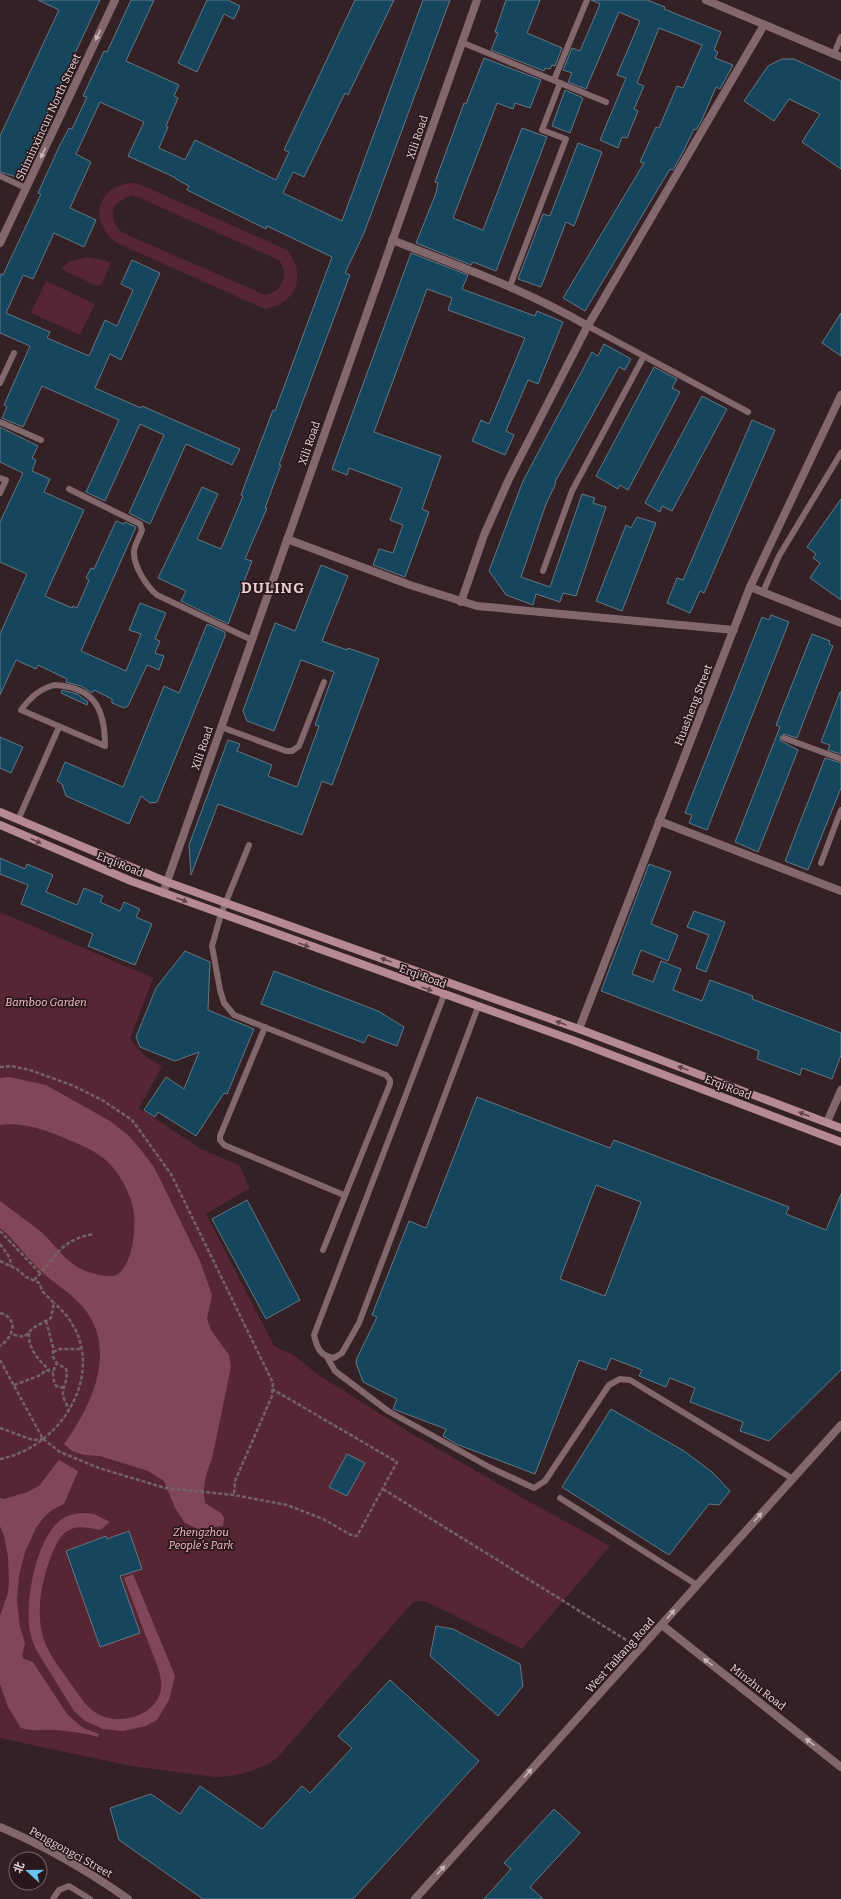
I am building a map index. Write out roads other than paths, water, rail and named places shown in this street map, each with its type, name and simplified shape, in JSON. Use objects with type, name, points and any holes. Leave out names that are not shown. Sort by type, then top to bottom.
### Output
[{"type":"main road","name":"Erqi Road","points":[[0,812],[167,882],[579,1029],[841,1128]]},
{"type":"main road","name":"Erqi Road","points":[[0,825],[124,878],[444,995],[575,1041],[841,1142]]},
{"type":"street","name":"Shiminxincun North Street","points":[[0,243],[115,0]]},
{"type":"street","name":"Xili Road","points":[[163,892],[477,0]]},
{"type":"street","points":[[706,0],[837,56]]},
{"type":"street","points":[[461,602],[484,535],[509,479],[588,326],[764,25]]},
{"type":"street","points":[[392,240],[510,286],[554,306],[588,326]]},
{"type":"street","name":"Huasheng Street","points":[[579,1029],[750,587],[841,395]]},
{"type":"street","points":[[287,539],[461,602],[477,606],[734,630]]},
{"type":"street","points":[[750,587],[841,623]]},
{"type":"street","points":[[659,821],[841,891]]},
{"type":"street","points":[[827,1122],[841,1090]]},
{"type":"street","name":"West Taikang Road","points":[[415,1899],[841,1425]]},
{"type":"street","name":"Minzhu Road","points":[[662,1625],[841,1766]]},
{"type":"street","name":"Penggongci Street","points":[[0,1827],[33,1841],[105,1883],[128,1899]]},
{"type":"lane","points":[[554,80],[587,0]]},
{"type":"lane","points":[[837,56],[841,37]]},
{"type":"lane","points":[[461,42],[606,102]]},
{"type":"lane","points":[[510,286],[566,139],[542,130],[560,83]]},
{"type":"lane","points":[[0,176],[26,188]]},
{"type":"lane","points":[[588,326],[748,412]]},
{"type":"lane","points":[[0,383],[14,353]]},
{"type":"lane","points":[[543,571],[572,491],[644,356]]},
{"type":"lane","points":[[0,422],[41,440]]},
{"type":"lane","points":[[763,592],[779,556],[841,453]]},
{"type":"lane","points":[[0,478],[6,480],[0,493]]},
{"type":"lane","points":[[69,489],[140,524],[142,530],[134,550],[135,561],[150,590],[157,595],[252,640]]},
{"type":"lane","points":[[222,727],[286,751],[292,751],[299,746],[324,682]]},
{"type":"lane","points":[[54,685],[68,686],[83,691],[100,709],[105,729],[105,746],[79,735],[60,727],[22,710],[32,695],[42,689],[54,685]]},
{"type":"lane","points":[[18,820],[60,727]]},
{"type":"lane","points":[[784,738],[841,759]]},
{"type":"lane","points":[[820,863],[841,810]]},
{"type":"lane","points":[[248,845],[222,914],[212,946],[220,990],[224,1003],[234,1015],[386,1075],[390,1080],[390,1084],[323,1250]]},
{"type":"lane","points":[[444,995],[314,1335],[316,1344],[322,1355],[334,1358],[342,1353],[359,1323],[478,1007]]},
{"type":"lane","points":[[265,1027],[220,1136],[220,1140],[224,1145],[344,1195]]},
{"type":"lane","points":[[328,1357],[335,1372],[388,1411],[491,1468],[534,1488],[545,1481],[609,1385],[620,1379],[630,1380],[793,1479]]},
{"type":"lane","points":[[560,1498],[697,1585]]},
{"type":"lane","points":[[53,1899],[59,1890],[69,1886],[90,1899]]},
{"type":"district","name":"DULING","points":[[273,588]]},
{"type":"park label","name":"Bamboo Garden","points":[[46,1002]]},
{"type":"park label","name":"Zhengzhou People's Park","points":[[201,1538]]}]
